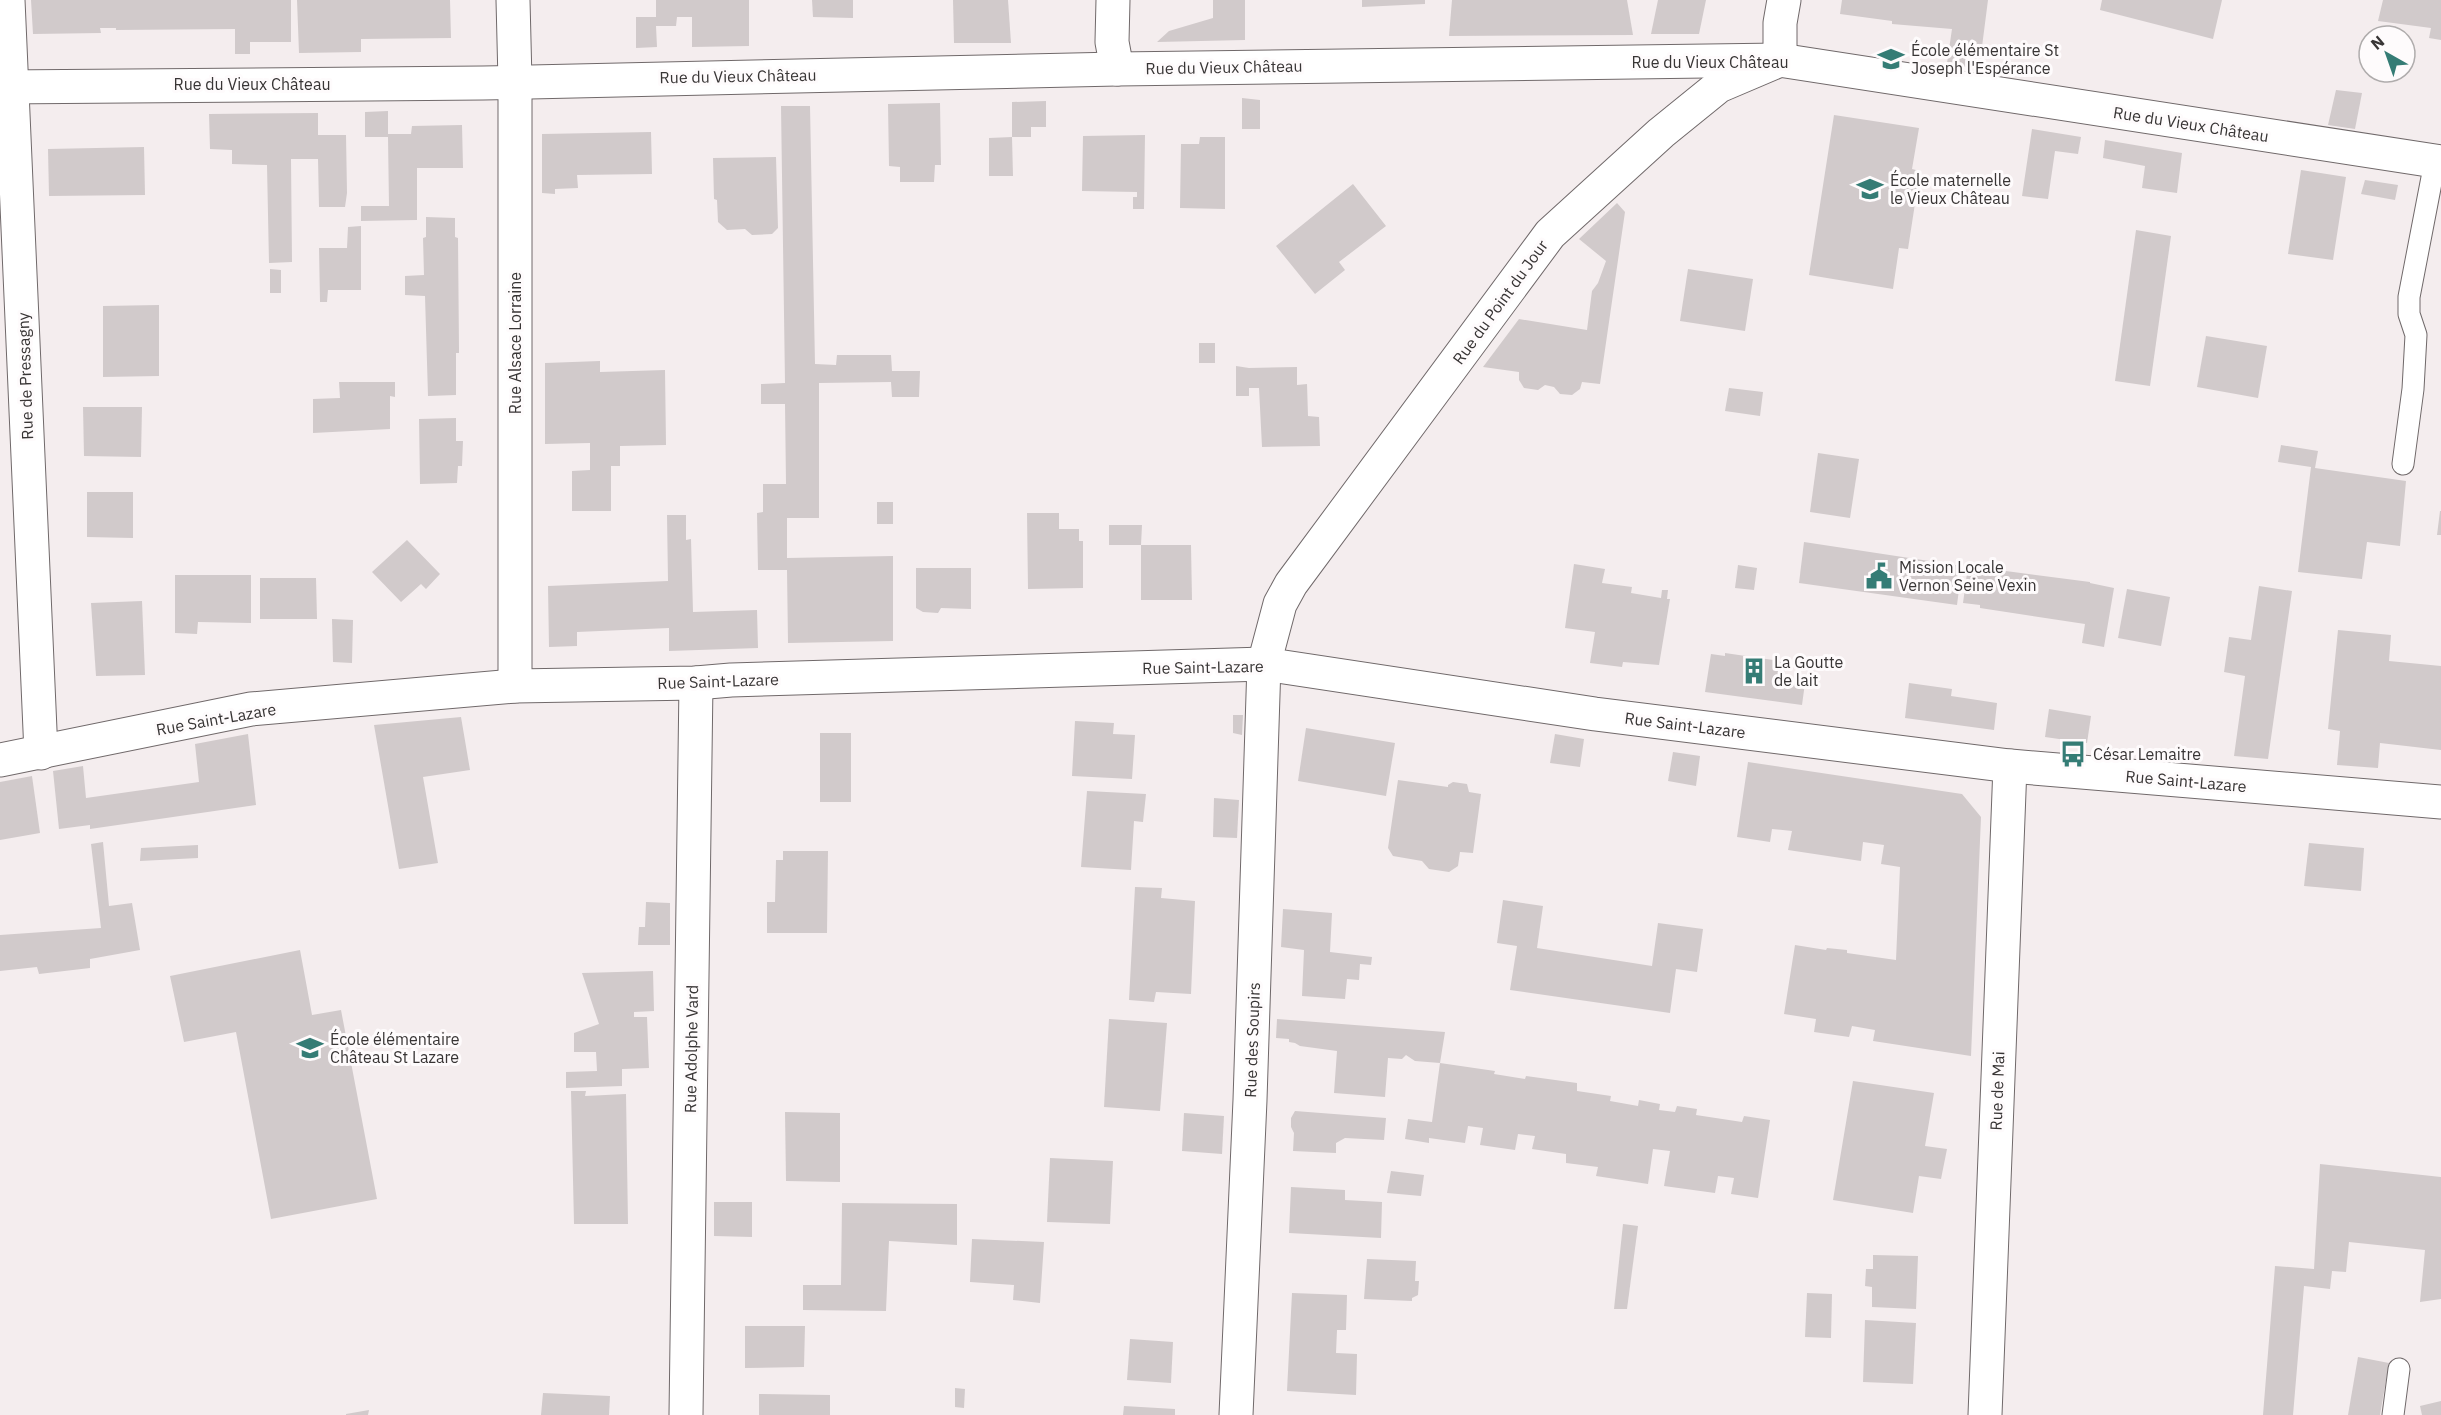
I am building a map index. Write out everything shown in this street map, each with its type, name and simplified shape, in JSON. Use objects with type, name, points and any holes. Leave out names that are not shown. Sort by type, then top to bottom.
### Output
[{"type":"street","name":"Rue de Pressagny","points":[[8,0],[6,87],[41,753]]},
{"type":"street","name":"Rue Alsace Lorraine","points":[[513,0],[516,686]]},
{"type":"street","points":[[1113,0],[1112,42],[1117,69]]},
{"type":"street","points":[[1780,60],[1780,23],[1784,0]]},
{"type":"street","name":"Rue du Vieux Château","points":[[6,87],[1780,60],[2438,162]]},
{"type":"street","name":"Rue du Point du Jour","points":[[1264,664],[1280,604],[1291,584],[1550,234],[1661,133],[1719,86],[1780,60]]},
{"type":"street","name":"Rue Saint-Lazare","points":[[0,760],[251,709],[516,686],[696,683],[730,680],[1264,664],[1607,715],[2010,766],[2441,802]]},
{"type":"street","name":"Rue des Soupirs","points":[[1236,1415],[1250,1100],[1264,664]]},
{"type":"street","name":"Rue Adolphe Vard","points":[[686,1415],[696,683]]},
{"type":"street","name":"Rue de Mai","points":[[1985,1415],[2010,766]]},
{"type":"lane","points":[[2403,464],[2413,389],[2416,335],[2409,314],[2409,297],[2438,162]]},
{"type":"lane","points":[[2393,1415],[2399,1369]]},
{"type":"building","points":[[31,0],[291,0],[291,42],[250,42],[250,54],[235,54],[235,29],[116,30],[116,28],[100,28],[101,33],[33,34]]},
{"type":"building","points":[[297,0],[450,0],[451,38],[361,39],[361,52],[299,53]]},
{"type":"building","points":[[656,0],[749,0],[749,46],[692,47],[692,17],[677,17],[676,26],[656,26],[657,47],[636,48],[636,17],[656,17]]},
{"type":"building","points":[[812,0],[853,0],[853,18],[813,17]]},
{"type":"building","points":[[953,0],[1008,0],[1011,43],[954,43]]},
{"type":"building","points":[[1213,0],[1245,0],[1245,40],[1157,42],[1169,31],[1213,18]]},
{"type":"building","points":[[1362,0],[1425,0],[1425,4],[1362,7]]},
{"type":"building","points":[[1452,0],[1627,0],[1633,35],[1449,36]]},
{"type":"building","points":[[1658,0],[1706,0],[1699,34],[1651,34]]},
{"type":"building","points":[[1842,0],[1988,0],[1979,70],[1947,63],[1952,29],[1892,24],[1892,21],[1840,14]]},
{"type":"building","points":[[2102,0],[2222,0],[2213,39],[2100,10]]},
{"type":"building","points":[[2383,0],[2441,0],[2441,40],[2429,38],[2431,28],[2417,26],[2417,24],[2378,21]]},
{"type":"building","points":[[2336,90],[2362,93],[2355,129],[2328,125]]},
{"type":"building","points":[[1242,98],[1260,100],[1260,129],[1242,129]]},
{"type":"building","points":[[1046,101],[1046,127],[1031,127],[1031,137],[1012,137],[1012,102]]},
{"type":"building","points":[[940,103],[941,165],[935,165],[934,182],[900,182],[900,167],[889,166],[888,104]]},
{"type":"building","points":[[781,106],[810,106],[815,364],[836,365],[837,355],[891,355],[892,371],[920,371],[919,397],[892,397],[891,382],[819,383],[819,518],[787,518],[787,558],[893,556],[893,641],[788,643],[787,570],[758,570],[757,513],[763,512],[763,484],[786,484],[785,404],[761,404],[761,384],[785,383]]},
{"type":"building","points":[[388,111],[388,134],[411,134],[412,126],[462,125],[463,168],[417,168],[417,220],[361,221],[361,206],[389,206],[388,137],[365,137],[365,112]]},
{"type":"building","points":[[318,113],[318,135],[346,135],[347,193],[345,207],[319,207],[318,159],[291,159],[292,262],[269,263],[267,165],[232,164],[232,150],[210,149],[209,114]]},
{"type":"building","points":[[1834,115],[1919,128],[1912,169],[1920,171],[1908,249],[1899,248],[1893,289],[1809,275]]},
{"type":"building","points":[[2032,129],[2081,137],[2078,154],[2055,151],[2048,199],[2022,196]]},
{"type":"building","points":[[651,132],[652,174],[577,175],[578,188],[555,189],[555,194],[542,193],[542,134]]},
{"type":"building","points":[[1145,135],[1144,209],[1133,209],[1133,197],[1137,197],[1137,192],[1082,191],[1083,136]]},
{"type":"building","points":[[1012,137],[1013,176],[989,176],[989,138]]},
{"type":"building","points":[[1200,137],[1225,137],[1225,209],[1180,208],[1181,144],[1199,144]]},
{"type":"building","points":[[2105,140],[2182,153],[2177,193],[2142,188],[2145,166],[2103,158]]},
{"type":"building","points":[[144,147],[145,195],[49,196],[48,149]]},
{"type":"building","points":[[776,157],[778,228],[772,234],[752,235],[745,229],[727,230],[718,222],[717,200],[714,199],[713,158]]},
{"type":"building","points":[[2301,170],[2346,177],[2333,260],[2288,254]]},
{"type":"building","points":[[2365,180],[2398,185],[2395,200],[2361,194]]},
{"type":"building","points":[[1353,184],[1386,226],[1339,262],[1345,270],[1315,294],[1276,246]]},
{"type":"building","points":[[1617,203],[1625,212],[1600,384],[1582,382],[1580,389],[1572,395],[1560,394],[1554,387],[1545,385],[1538,390],[1524,388],[1519,380],[1519,372],[1483,367],[1519,319],[1587,330],[1592,291],[1598,283],[1606,261],[1579,239]]},
{"type":"building","points":[[426,217],[455,218],[455,237],[458,238],[459,349],[459,353],[456,353],[456,395],[428,396],[425,296],[405,295],[405,276],[424,275],[423,238],[426,237]]},
{"type":"building","points":[[361,226],[361,290],[328,290],[327,302],[320,302],[319,248],[347,248],[348,227]]},
{"type":"building","points":[[2136,230],[2171,236],[2150,386],[2115,381]]},
{"type":"building","points":[[270,269],[281,270],[281,293],[270,293]]},
{"type":"building","points":[[1688,269],[1753,279],[1745,331],[1680,321]]},
{"type":"building","points":[[159,305],[159,376],[103,377],[103,306]]},
{"type":"building","points":[[2206,336],[2267,346],[2258,398],[2197,387]]},
{"type":"building","points":[[1199,343],[1215,343],[1215,363],[1199,363]]},
{"type":"building","points":[[600,361],[600,372],[665,370],[666,445],[620,446],[620,466],[611,466],[611,511],[572,511],[572,471],[590,470],[590,443],[545,444],[545,363]]},
{"type":"building","points":[[1236,366],[1297,367],[1297,385],[1307,384],[1308,416],[1319,417],[1320,446],[1262,447],[1259,388],[1249,388],[1249,396],[1236,396]]},
{"type":"building","points":[[339,382],[395,382],[395,397],[390,396],[390,429],[313,433],[313,399],[340,398]]},
{"type":"building","points":[[1729,388],[1763,392],[1760,416],[1725,411]]},
{"type":"building","points":[[83,407],[142,407],[141,457],[84,456]]},
{"type":"building","points":[[456,418],[456,441],[463,441],[462,466],[458,466],[457,483],[420,484],[419,419]]},
{"type":"building","points":[[2281,445],[2318,451],[2315,468],[2406,481],[2400,546],[2367,542],[2362,579],[2298,572],[2311,467],[2278,462]]},
{"type":"building","points":[[1818,453],[1859,459],[1850,518],[1810,512]]},
{"type":"building","points":[[87,492],[133,492],[133,538],[87,537]]},
{"type":"building","points":[[877,502],[893,502],[893,524],[877,524]]},
{"type":"building","points":[[2440,511],[2441,535],[2437,535]]},
{"type":"building","points":[[1027,513],[1059,513],[1059,529],[1079,529],[1079,541],[1083,541],[1083,588],[1028,589]]},
{"type":"building","points":[[667,515],[686,515],[686,540],[691,539],[693,612],[757,610],[758,648],[669,651],[669,628],[577,632],[577,646],[549,647],[548,586],[668,581]]},
{"type":"building","points":[[1109,525],[1142,525],[1141,545],[1109,545]]},
{"type":"building","points":[[407,540],[440,574],[426,589],[421,584],[401,602],[372,572]]},
{"type":"building","points":[[1804,542],[1962,566],[1957,605],[1799,583]]},
{"type":"building","points":[[1141,545],[1191,545],[1192,600],[1141,600]]},
{"type":"building","points":[[1574,564],[1605,569],[1602,583],[1632,587],[1631,593],[1661,598],[1662,590],[1668,590],[1667,599],[1670,599],[1659,665],[1623,662],[1622,667],[1590,663],[1595,632],[1565,628]]},
{"type":"building","points":[[1738,565],[1757,568],[1754,590],[1735,588]]},
{"type":"building","points":[[1968,566],[2090,582],[2114,588],[2104,647],[2082,643],[2085,624],[1980,608],[1980,605],[1963,603]]},
{"type":"building","points":[[916,568],[971,568],[971,609],[941,608],[938,613],[923,612],[916,608]]},
{"type":"building","points":[[175,575],[251,575],[251,623],[198,622],[197,634],[175,633]]},
{"type":"building","points":[[260,578],[316,578],[317,619],[260,619]]},
{"type":"building","points":[[2259,586],[2292,591],[2268,759],[2234,756],[2245,676],[2224,672],[2229,637],[2251,640]]},
{"type":"building","points":[[2127,589],[2170,597],[2161,646],[2118,638]]},
{"type":"building","points":[[142,601],[145,675],[96,676],[91,603]]},
{"type":"building","points":[[332,619],[353,620],[352,663],[333,662]]},
{"type":"building","points":[[2338,630],[2391,635],[2389,661],[2441,666],[2441,750],[2380,743],[2378,768],[2337,765],[2340,731],[2328,729]]},
{"type":"building","name":"La Goutte de lait","points":[[1725,653],[1786,662],[1783,680],[1805,683],[1802,705],[1705,692],[1711,654],[1725,656]]},
{"type":"building","points":[[1909,683],[1952,689],[1951,696],[1997,703],[1994,730],[1905,718]]},
{"type":"building","points":[[2049,709],[2091,716],[2087,743],[2045,737]]},
{"type":"building","points":[[1233,715],[1243,715],[1242,735],[1233,733]]},
{"type":"building","points":[[461,717],[470,770],[423,777],[438,863],[399,869],[374,725]]},
{"type":"building","points":[[1075,721],[1114,723],[1113,734],[1135,735],[1132,779],[1072,776]]},
{"type":"building","points":[[1306,728],[1395,743],[1386,796],[1298,781]]},
{"type":"building","points":[[820,733],[851,733],[851,802],[820,802]]},
{"type":"building","points":[[248,734],[256,805],[90,829],[90,825],[59,829],[53,771],[83,766],[86,798],[199,782],[195,744]]},
{"type":"building","points":[[1555,734],[1584,739],[1580,767],[1550,763]]},
{"type":"building","points":[[1673,752],[1700,756],[1696,786],[1668,781]]},
{"type":"building","points":[[1748,762],[1962,794],[1981,817],[1971,1056],[1873,1041],[1875,1030],[1852,1026],[1849,1037],[1814,1032],[1816,1019],[1784,1014],[1795,945],[1826,950],[1827,948],[1847,950],[1847,953],[1896,960],[1900,867],[1881,864],[1884,845],[1863,842],[1861,861],[1788,850],[1792,831],[1772,829],[1770,842],[1737,837]]},
{"type":"building","points":[[32,776],[40,833],[0,840],[0,782]]},
{"type":"building","points":[[1398,780],[1448,787],[1453,782],[1467,784],[1469,792],[1481,794],[1473,853],[1460,852],[1458,866],[1449,872],[1429,869],[1422,861],[1393,856],[1388,848]]},
{"type":"building","points":[[1087,791],[1146,794],[1143,822],[1134,821],[1131,870],[1081,867]]},
{"type":"building","points":[[1214,798],[1239,800],[1237,838],[1213,837]]},
{"type":"building","points":[[103,842],[109,906],[132,903],[140,950],[90,959],[90,968],[39,974],[37,967],[0,971],[0,935],[101,928],[91,844]]},
{"type":"building","points":[[2309,843],[2364,848],[2361,891],[2304,886]]},
{"type":"building","points":[[198,845],[198,858],[140,861],[141,848]]},
{"type":"building","points":[[783,851],[828,851],[827,933],[767,933],[767,902],[775,902],[776,860],[783,860]]},
{"type":"building","points":[[1135,887],[1162,888],[1161,898],[1195,901],[1191,994],[1156,992],[1154,1002],[1129,1000]]},
{"type":"building","points":[[1503,900],[1543,906],[1537,948],[1652,966],[1658,923],[1703,929],[1697,972],[1676,969],[1670,1013],[1510,990],[1517,946],[1497,943]]},
{"type":"building","points":[[646,902],[670,903],[670,945],[638,945],[639,927],[645,927]]},
{"type":"building","points":[[1283,909],[1332,913],[1330,952],[1372,957],[1371,965],[1360,964],[1359,980],[1347,979],[1345,999],[1302,996],[1304,950],[1281,947]]},
{"type":"building","points":[[300,950],[312,1015],[341,1010],[377,1199],[271,1219],[236,1032],[184,1042],[170,976]]},
{"type":"building","points":[[653,971],[654,1011],[634,1012],[634,1017],[647,1017],[649,1068],[622,1069],[622,1086],[566,1088],[566,1072],[597,1071],[596,1052],[574,1052],[574,1033],[599,1024],[582,973]]},
{"type":"building","points":[[1109,1019],[1167,1023],[1160,1111],[1104,1107]]},
{"type":"building","points":[[1277,1019],[1445,1032],[1440,1063],[1415,1061],[1406,1055],[1402,1059],[1388,1058],[1385,1097],[1334,1093],[1337,1051],[1300,1046],[1289,1042],[1289,1039],[1276,1038]]},
{"type":"building","points":[[1440,1063],[1495,1071],[1494,1074],[1525,1079],[1526,1076],[1577,1083],[1577,1091],[1611,1096],[1610,1101],[1638,1106],[1639,1100],[1660,1104],[1659,1110],[1675,1112],[1677,1106],[1697,1109],[1696,1115],[1742,1122],[1744,1116],[1770,1120],[1758,1198],[1731,1194],[1734,1178],[1718,1176],[1715,1193],[1664,1186],[1670,1151],[1653,1149],[1648,1184],[1596,1176],[1598,1167],[1566,1163],[1566,1154],[1532,1149],[1535,1136],[1518,1134],[1515,1150],[1480,1145],[1483,1128],[1468,1126],[1465,1143],[1429,1138],[1429,1143],[1405,1139],[1408,1119],[1432,1122]]},
{"type":"building","points":[[1853,1081],[1934,1093],[1925,1146],[1947,1149],[1941,1179],[1919,1176],[1913,1213],[1833,1200]]},
{"type":"building","points":[[571,1091],[586,1091],[585,1096],[626,1094],[628,1224],[574,1224]]},
{"type":"building","points":[[1295,1111],[1386,1118],[1384,1140],[1345,1138],[1336,1143],[1336,1153],[1293,1151],[1294,1133],[1291,1118]]},
{"type":"building","points":[[785,1112],[840,1113],[840,1182],[786,1181]]},
{"type":"building","points":[[1184,1113],[1224,1116],[1222,1154],[1182,1151]]},
{"type":"building","points":[[1050,1158],[1113,1161],[1110,1224],[1047,1222]]},
{"type":"building","points":[[2320,1164],[2441,1177],[2441,1299],[2420,1302],[2425,1250],[2349,1242],[2346,1272],[2332,1271],[2330,1289],[2304,1286],[2293,1415],[2263,1415],[2275,1266],[2314,1269]]},
{"type":"building","points":[[1391,1171],[1424,1175],[1421,1196],[1387,1193]]},
{"type":"building","points":[[1291,1187],[1345,1190],[1345,1200],[1382,1202],[1381,1238],[1289,1233]]},
{"type":"building","points":[[714,1202],[752,1202],[752,1237],[714,1236]]},
{"type":"building","points":[[842,1203],[957,1204],[957,1245],[889,1241],[886,1311],[803,1310],[803,1285],[841,1285]]},
{"type":"building","points":[[1623,1224],[1638,1226],[1627,1309],[1614,1309]]},
{"type":"building","points":[[972,1239],[1044,1242],[1040,1303],[1013,1300],[1014,1285],[970,1282]]},
{"type":"building","points":[[1873,1255],[1918,1256],[1916,1309],[1872,1307],[1872,1287],[1865,1286],[1866,1269],[1873,1269]]},
{"type":"building","points":[[1367,1259],[1416,1261],[1415,1281],[1419,1281],[1418,1295],[1412,1298],[1412,1301],[1364,1299]]},
{"type":"building","points":[[1292,1293],[1347,1295],[1346,1330],[1337,1330],[1336,1353],[1357,1354],[1356,1395],[1287,1391]]},
{"type":"building","points":[[1807,1293],[1832,1294],[1831,1338],[1805,1337]]},
{"type":"building","points":[[1865,1320],[1916,1323],[1913,1384],[1863,1382]]},
{"type":"building","points":[[745,1326],[805,1326],[804,1367],[745,1368]]},
{"type":"building","points":[[1130,1339],[1173,1342],[1171,1383],[1127,1380]]},
{"type":"building","points":[[2358,1357],[2389,1363],[2380,1415],[2348,1415]]},
{"type":"building","points":[[955,1388],[965,1389],[964,1408],[955,1407]]},
{"type":"building","points":[[543,1393],[610,1396],[609,1415],[541,1415]]},
{"type":"building","points":[[759,1394],[830,1395],[830,1415],[759,1415]]},
{"type":"building","points":[[2441,1401],[2441,1415],[2422,1415],[2420,1406]]},
{"type":"building","points":[[1124,1406],[1175,1409],[1175,1415],[1123,1415]]},
{"type":"building","points":[[369,1410],[368,1415],[346,1415],[346,1414]]},
{"type":"place","name":"École élémentaire St Joseph l'Espérance","points":[[1891,59]]},
{"type":"place","name":"École maternelle le Vieux Château","points":[[1870,189]]},
{"type":"place","name":"Mission Locale Vernon Seine Vexin","points":[[1879,576]]},
{"type":"place","name":"La Goutte de lait","points":[[1754,671]]},
{"type":"place","name":"César Lemaitre","points":[[2073,754]]},
{"type":"place","name":"École élémentaire Château St Lazare","points":[[310,1048]]}]
